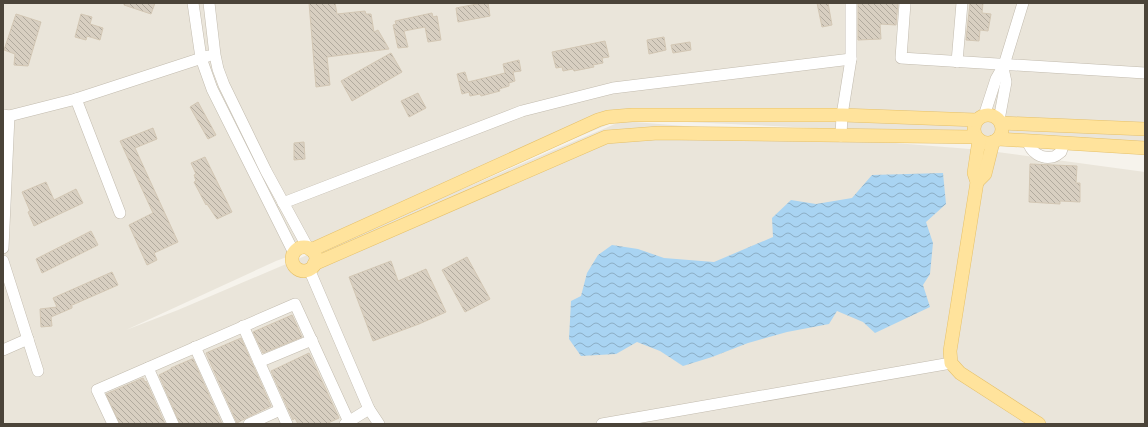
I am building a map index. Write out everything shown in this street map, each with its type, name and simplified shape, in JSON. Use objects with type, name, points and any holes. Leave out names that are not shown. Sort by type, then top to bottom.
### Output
[{"type":"main road","points":[[1145,129],[1069,127],[1000,121],[992,116],[981,118],[842,115],[632,115],[608,117],[598,120],[310,249],[300,248],[294,253],[292,259],[295,266],[301,270],[312,267],[606,137],[658,133],[978,138],[985,143],[995,141],[1028,141],[1145,148]]},
{"type":"main road","points":[[981,118],[974,129],[978,138],[974,173],[977,182],[950,351],[951,363],[960,373],[1039,424]]},
{"type":"main road","points":[[977,182],[986,174],[995,141],[1002,133],[1000,121]]},
{"type":"main road","points":[[1066,143],[1069,127]]},
{"type":"main road","points":[[310,249],[315,257],[312,267]]},
{"type":"street","points":[[193,3],[201,58],[212,89],[294,253]]},
{"type":"street","points":[[209,3],[215,54],[218,69],[224,85],[266,172],[310,249]]},
{"type":"street","points":[[841,136],[842,115],[851,59],[851,3]]},
{"type":"street","points":[[905,3],[901,58],[1004,66],[1145,73]]},
{"type":"street","points":[[956,62],[962,3]]},
{"type":"street","points":[[981,118],[996,79],[1004,66],[1023,3]]},
{"type":"street","points":[[3,248],[6,115],[76,99],[215,54]]},
{"type":"street","points":[[283,203],[522,111],[567,99],[613,88],[851,59]]},
{"type":"street","points":[[1000,121],[1006,82],[1004,66]]},
{"type":"street","points":[[76,99],[120,213]]},
{"type":"street","points":[[3,261],[38,370]]},
{"type":"street","points":[[312,267],[369,409],[379,424]]},
{"type":"street","points":[[113,424],[97,390],[295,304],[347,423],[369,409]]},
{"type":"street","points":[[244,326],[287,424]]},
{"type":"street","points":[[3,350],[28,339]]},
{"type":"street","points":[[259,362],[312,340]]},
{"type":"street","points":[[195,347],[230,424]]},
{"type":"street","points":[[602,424],[951,363]]},
{"type":"street","points":[[148,368],[173,424]]},
{"type":"street","points":[[249,424],[280,410]]},
{"type":"shaded area","points":[[3,3],[1145,3],[1145,143],[621,119],[327,242],[276,261],[126,330],[178,310],[622,121],[982,150],[1145,172],[1145,424],[3,424]]},
{"type":"water","points":[[943,173],[946,204],[926,222],[933,243],[930,274],[923,285],[930,307],[875,333],[863,322],[837,311],[829,324],[787,332],[748,343],[683,366],[660,351],[637,342],[616,354],[581,356],[569,339],[571,301],[581,296],[587,273],[598,255],[612,245],[638,249],[664,258],[714,262],[773,237],[772,218],[791,200],[816,204],[852,198],[872,175]]},
{"type":"building","points":[[124,3],[155,3],[151,14],[124,5]]},
{"type":"building","points":[[309,3],[335,3],[337,14],[365,11],[366,14],[371,14],[374,32],[378,30],[389,49],[327,57],[330,85],[316,87]]},
{"type":"building","points":[[488,3],[490,16],[458,22],[456,8]]},
{"type":"building","points":[[817,3],[828,3],[832,25],[822,27]]},
{"type":"building","points":[[858,3],[898,3],[896,25],[880,24],[881,39],[858,40]]},
{"type":"building","points":[[970,3],[983,3],[982,13],[991,14],[988,31],[980,30],[979,41],[966,40]]},
{"type":"building","points":[[432,13],[433,17],[437,16],[441,40],[428,42],[425,27],[404,31],[408,47],[398,48],[393,25],[396,24],[395,21]]},
{"type":"building","points":[[16,14],[41,22],[28,66],[14,65],[15,54],[4,50]]},
{"type":"building","points":[[81,14],[92,17],[90,24],[103,28],[100,40],[87,36],[86,40],[75,37]]},
{"type":"building","points":[[664,37],[666,50],[649,54],[647,40]]},
{"type":"building","points":[[605,41],[609,57],[602,58],[603,63],[593,65],[594,67],[574,71],[573,69],[563,71],[562,67],[556,68],[552,52]]},
{"type":"building","points":[[690,42],[691,50],[673,53],[671,45]]},
{"type":"building","points":[[391,53],[402,72],[352,101],[341,81]]},
{"type":"building","points":[[519,60],[521,71],[513,72],[515,81],[509,83],[509,86],[499,89],[500,91],[481,96],[480,94],[470,96],[469,92],[462,94],[457,74],[465,72],[468,82],[505,73],[503,64]]},
{"type":"building","points":[[418,93],[426,108],[409,117],[401,101]]},
{"type":"building","points":[[198,102],[216,135],[208,139],[190,107]]},
{"type":"building","points":[[153,128],[157,139],[135,148],[178,242],[154,253],[157,260],[147,265],[129,225],[153,213],[120,141]]},
{"type":"building","points":[[304,142],[305,159],[294,160],[294,143]]},
{"type":"building","points":[[205,157],[232,212],[217,219],[207,204],[206,205],[194,182],[196,181],[194,175],[196,174],[191,163]]},
{"type":"building","points":[[1030,164],[1077,166],[1076,183],[1080,183],[1080,202],[1060,201],[1060,204],[1029,202]]},
{"type":"building","points":[[46,182],[54,200],[76,189],[83,203],[34,226],[28,212],[30,211],[22,192]]},
{"type":"building","points":[[91,231],[98,245],[42,273],[36,259]]},
{"type":"building","points":[[467,257],[490,299],[465,312],[442,270]]},
{"type":"building","points":[[391,261],[398,281],[426,269],[446,312],[373,341],[349,277]]},
{"type":"building","points":[[112,272],[118,285],[70,306],[72,306],[72,308],[51,317],[52,326],[41,327],[40,309],[57,307],[53,298]]},
{"type":"building","points":[[292,315],[302,337],[263,353],[253,332]]},
{"type":"building","points":[[241,338],[271,406],[237,423],[206,353]]},
{"type":"building","points":[[309,353],[339,418],[326,424],[298,424],[295,418],[293,420],[271,371]]},
{"type":"building","points":[[192,359],[222,424],[180,424],[159,375]]},
{"type":"building","points":[[143,378],[145,382],[146,381],[165,424],[120,424],[106,394]]}]
